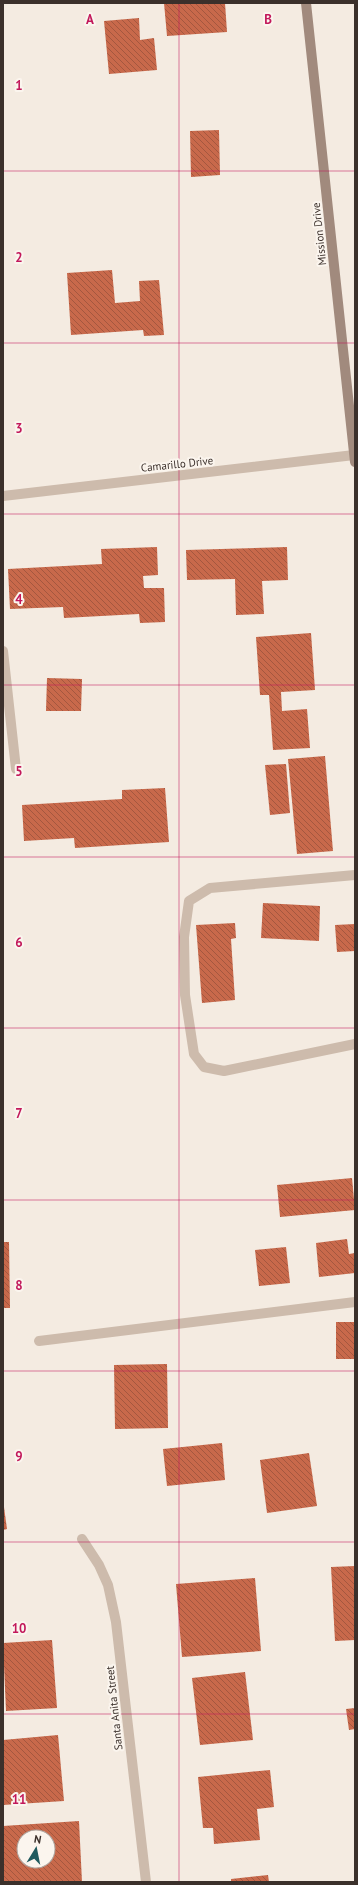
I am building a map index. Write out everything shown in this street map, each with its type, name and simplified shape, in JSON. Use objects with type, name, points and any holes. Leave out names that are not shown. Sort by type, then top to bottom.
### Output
[{"type":"street","name":"Mission Drive","points":[[306,3],[355,458]]},
{"type":"street","name":"Camarillo Drive","points":[[3,496],[355,458]]},
{"type":"street","points":[[3,650],[16,769]]},
{"type":"street","points":[[355,875],[210,888],[189,901],[184,937],[185,995],[194,1054],[204,1067],[224,1071],[355,1044]]},
{"type":"street","points":[[39,1341],[355,1302]]},
{"type":"street","name":"Santa Anita Street","points":[[82,1539],[99,1565],[108,1585],[116,1622],[146,1882]]},
{"type":"building","points":[[164,3],[225,3],[227,32],[167,36]]},
{"type":"building","points":[[139,18],[140,40],[154,38],[157,70],[109,74],[104,21]]},
{"type":"building","points":[[219,130],[220,175],[191,177],[190,131]]},
{"type":"building","points":[[112,270],[115,303],[140,301],[139,281],[159,280],[164,335],[144,336],[143,330],[71,335],[67,273]]},
{"type":"building","points":[[157,547],[158,575],[143,576],[144,588],[164,588],[165,622],[140,623],[139,614],[64,618],[63,607],[10,609],[8,569],[102,564],[101,549]]},
{"type":"building","points":[[287,547],[288,580],[262,581],[264,614],[236,615],[235,579],[187,580],[186,550]]},
{"type":"building","points":[[311,633],[315,690],[281,692],[282,711],[307,709],[310,748],[273,750],[269,695],[260,695],[256,637]]},
{"type":"building","points":[[47,678],[82,679],[81,711],[46,711]]},
{"type":"building","points":[[325,756],[333,851],[297,854],[288,759]]},
{"type":"building","points":[[286,764],[290,813],[270,815],[265,765]]},
{"type":"building","points":[[165,788],[169,842],[75,848],[74,838],[24,841],[22,805],[122,799],[122,790]]},
{"type":"building","points":[[263,903],[320,906],[319,941],[261,938]]},
{"type":"building","points":[[235,923],[236,938],[231,939],[235,1000],[202,1003],[196,925]]},
{"type":"building","points":[[355,924],[355,951],[337,952],[335,925]]},
{"type":"building","points":[[352,1178],[355,1210],[280,1217],[277,1185]]},
{"type":"building","points":[[347,1239],[349,1254],[355,1253],[355,1273],[319,1277],[316,1243]]},
{"type":"building","points":[[3,1242],[9,1242],[10,1308],[3,1308]]},
{"type":"building","points":[[286,1247],[290,1283],[259,1286],[255,1250]]},
{"type":"building","points":[[336,1322],[355,1322],[355,1359],[336,1359]]},
{"type":"building","points":[[167,1364],[168,1428],[115,1429],[114,1365]]},
{"type":"building","points":[[222,1443],[225,1480],[167,1486],[163,1449]]},
{"type":"building","points":[[309,1453],[317,1506],[267,1513],[260,1460]]},
{"type":"building","points":[[4,1507],[7,1529],[3,1530],[3,1508]]},
{"type":"building","points":[[355,1566],[355,1640],[335,1641],[331,1567]]},
{"type":"building","points":[[255,1578],[261,1651],[182,1657],[176,1584]]},
{"type":"building","points":[[52,1640],[57,1708],[6,1711],[3,1643]]},
{"type":"building","points":[[245,1672],[253,1740],[200,1745],[192,1678]]},
{"type":"building","points":[[355,1708],[355,1729],[349,1730],[346,1709]]},
{"type":"building","points":[[58,1735],[64,1801],[3,1805],[3,1740]]},
{"type":"building","points":[[270,1770],[274,1807],[257,1809],[260,1840],[214,1844],[213,1828],[203,1828],[198,1777]]},
{"type":"building","points":[[79,1821],[82,1882],[3,1882],[3,1826]]},
{"type":"building","points":[[268,1875],[269,1882],[231,1882],[231,1879]]}]
